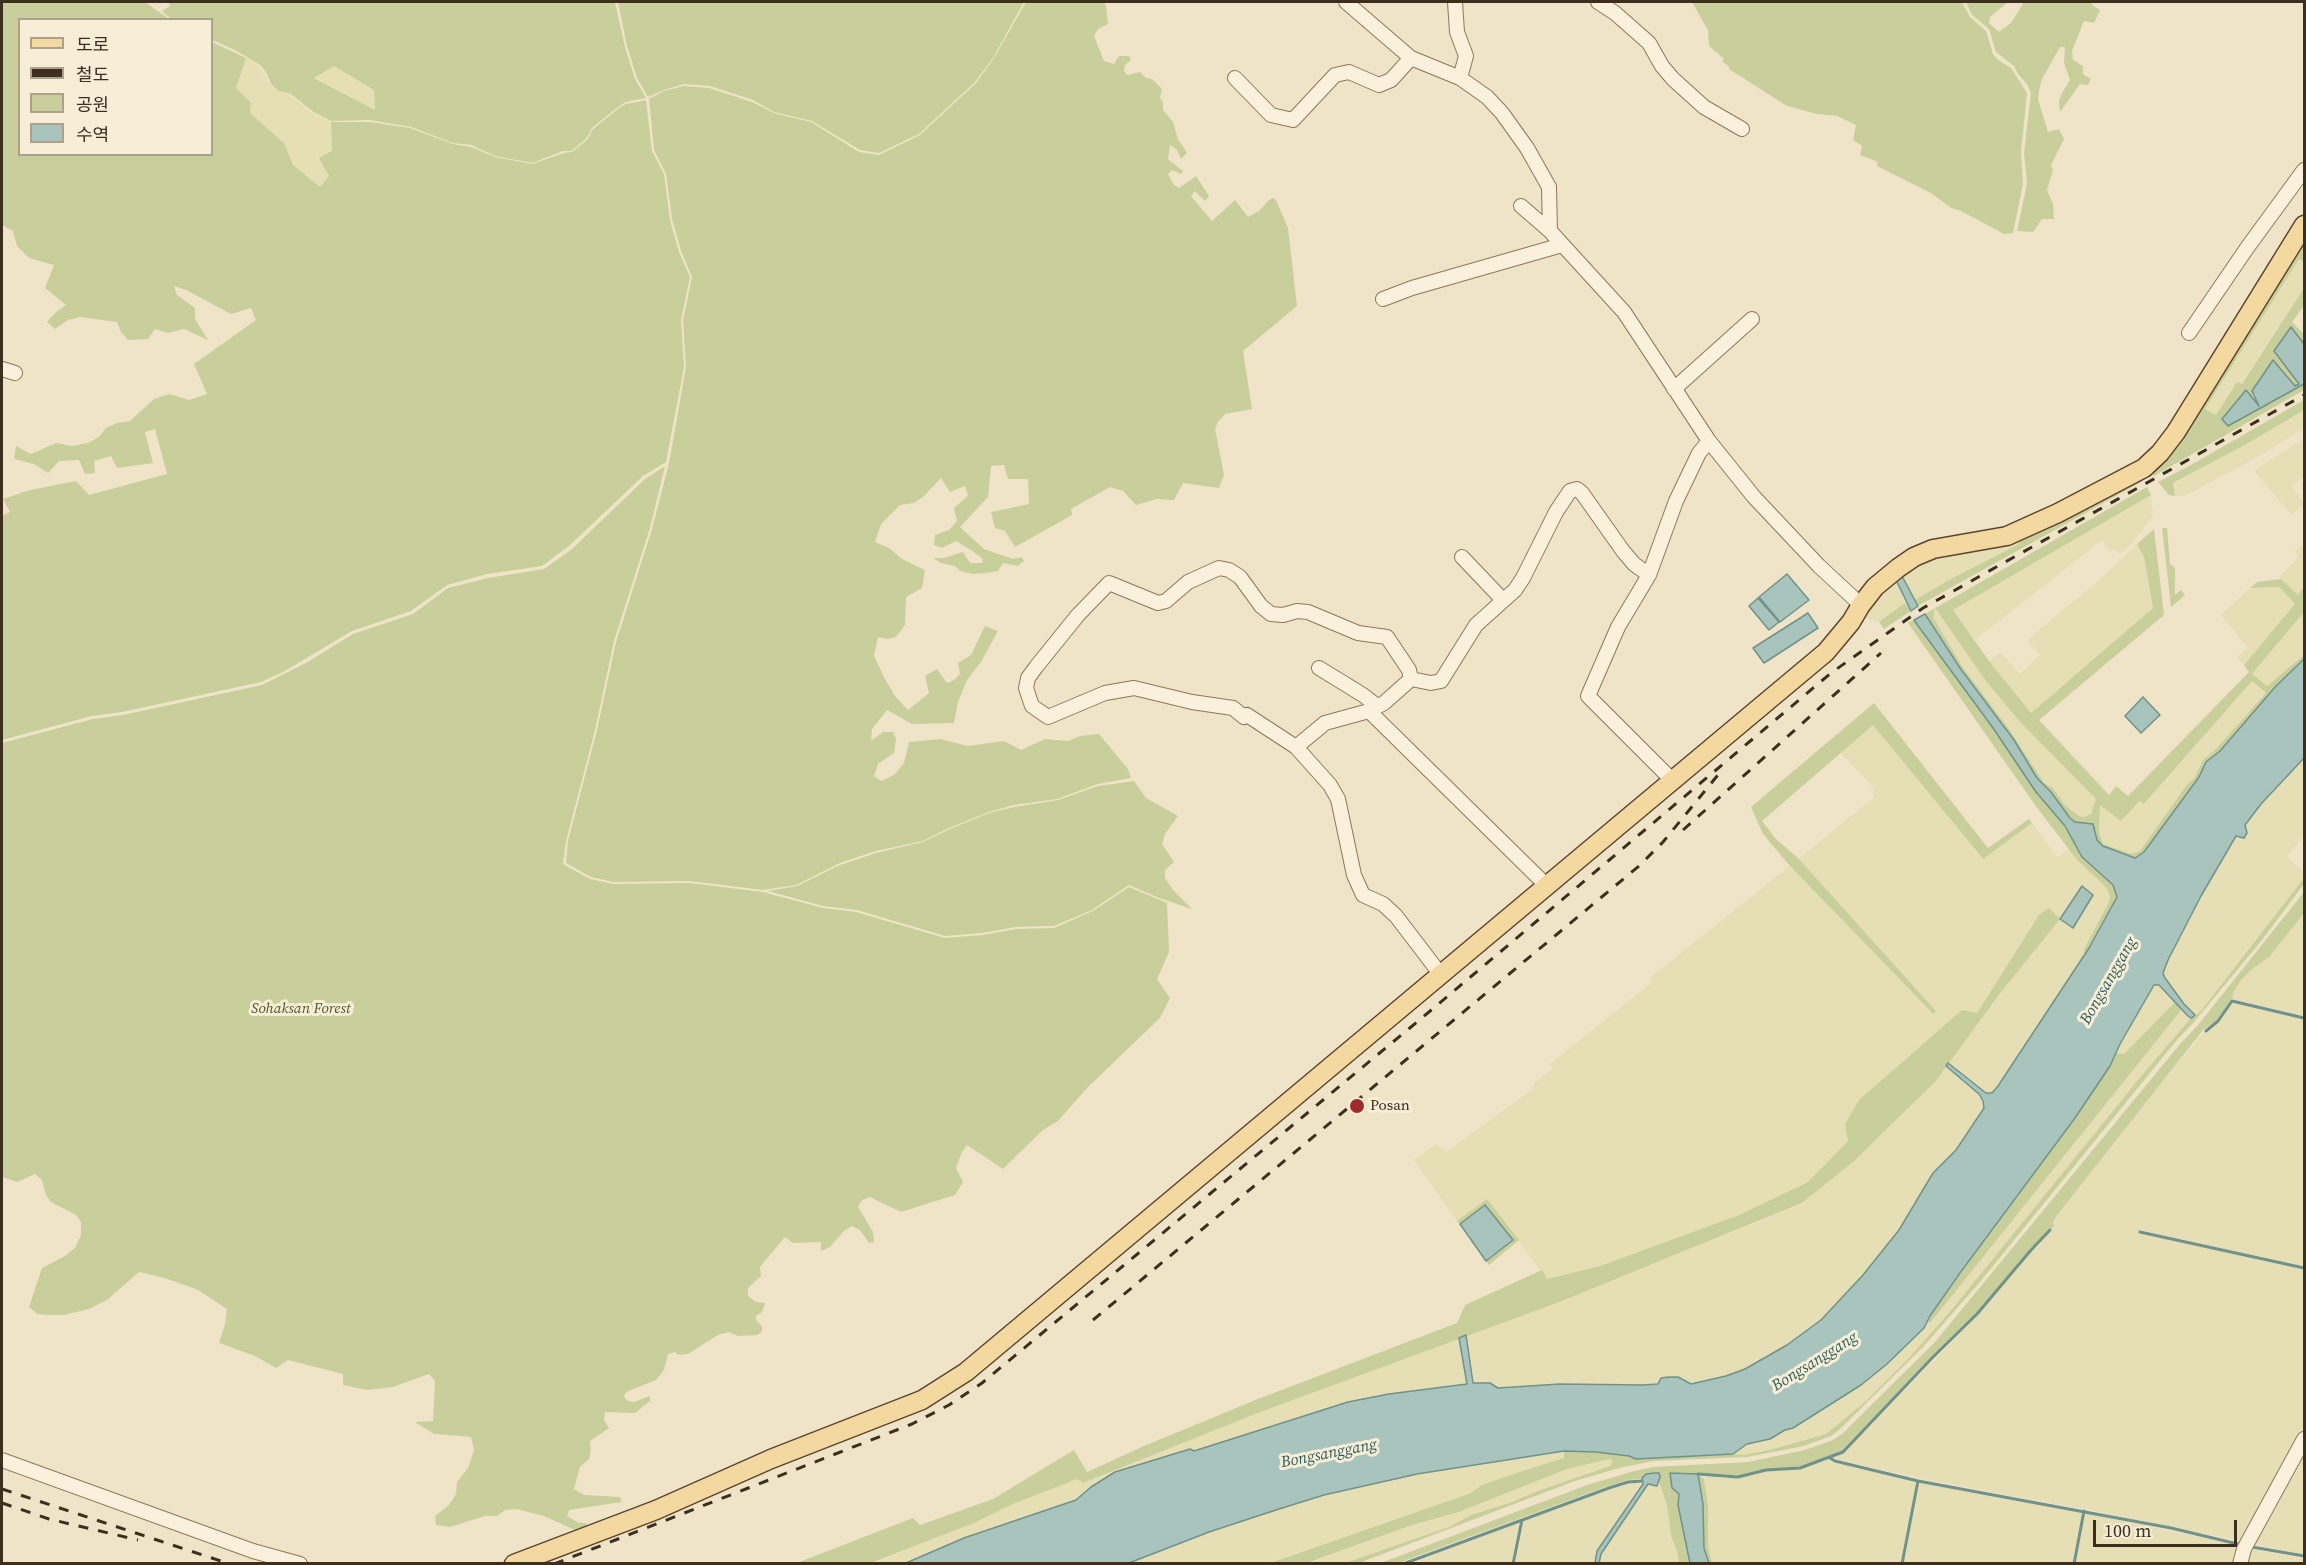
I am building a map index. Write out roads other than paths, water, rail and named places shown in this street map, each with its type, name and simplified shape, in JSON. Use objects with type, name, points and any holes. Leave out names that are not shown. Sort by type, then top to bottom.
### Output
[{"type":"main road","points":[[514,1563],[656,1510],[771,1459],[922,1400],[954,1381],[1011,1336],[1826,652],[1851,622],[1875,587],[1895,571],[1914,557],[1933,549],[2007,536],[2058,513],[2144,468],[2160,453],[2176,432],[2303,233]]},
{"type":"street","points":[[1346,2],[1411,58],[1461,78],[1487,97],[1502,113],[1527,148],[1549,187],[1550,231]]},
{"type":"street","points":[[1455,2],[1457,32],[1466,56],[1461,78]]},
{"type":"street","points":[[1598,2],[1615,13],[1649,43],[1662,66],[1704,107],[1742,129]]},
{"type":"street","points":[[1235,78],[1271,115],[1293,120],[1335,75],[1349,72],[1379,85],[1391,80],[1411,58]]},
{"type":"street","points":[[2189,333],[2304,170]]},
{"type":"street","points":[[1521,206],[1550,231],[1624,312],[1709,441],[1754,497],[1819,566],[1861,605]]},
{"type":"street","points":[[1383,299],[1412,288],[1562,245]]},
{"type":"street","points":[[1674,389],[1752,319]]},
{"type":"street","points":[[1673,781],[1588,696],[1618,627],[1649,575],[1676,501],[1699,453],[1709,441]]},
{"type":"street","points":[[1411,679],[1431,683],[1441,681],[1476,625],[1502,599],[1515,590],[1556,512],[1570,491],[1577,489],[1594,508],[1623,551],[1634,564],[1649,575]]},
{"type":"street","points":[[1462,557],[1502,599]]},
{"type":"street","points":[[1411,679],[1409,670],[1387,637],[1358,633],[1308,612],[1271,614],[1261,606],[1240,577],[1229,570],[1219,568],[1188,582],[1166,601],[1158,603],[1109,583],[1078,615],[1028,678],[1026,688],[1032,706],[1048,717],[1105,693],[1134,688],[1192,702],[1233,708],[1244,717],[1247,715],[1296,747],[1338,799],[1354,875],[1363,895],[1383,904],[1396,916],[1441,975]]},
{"type":"street","points":[[1319,668],[1363,695],[1373,709],[1547,886]]},
{"type":"street","points":[[1296,747],[1325,723],[1373,709],[1384,703],[1411,679]]},
{"type":"street","points":[[2240,1563],[2248,1541],[2304,1439]]},
{"type":"street","points":[[2,1460],[253,1551],[300,1563]]},
{"type":"water","points":[[2291,327],[2304,344],[2304,384],[2228,426],[2222,419],[2246,390],[2259,406],[2252,391],[2273,360],[2295,386],[2299,384],[2274,351]]},
{"type":"water","points":[[1787,574],[1809,600],[1780,622],[1759,597]]},
{"type":"water","points":[[1902,576],[1918,606],[1911,611],[1896,580]]},
{"type":"water","points":[[1758,598],[1779,622],[1769,630],[1749,606]]},
{"type":"water","points":[[1808,613],[1818,628],[1764,663],[1753,648]]},
{"type":"water","name":"Bongsanggang","points":[[1925,614],[1960,668],[2014,740],[2037,778],[2051,792],[2070,818],[2075,822],[2093,824],[2097,840],[2103,846],[2135,858],[2144,852],[2199,777],[2206,762],[2220,751],[2276,686],[2304,659],[2304,758],[2261,804],[2245,825],[2247,833],[2244,838],[2236,836],[2201,896],[2168,960],[2163,973],[2165,978],[2195,1015],[2191,1018],[2188,1016],[2159,985],[2154,985],[2110,1066],[2075,1118],[1960,1273],[1924,1328],[1887,1364],[1861,1385],[1793,1428],[1770,1439],[1747,1444],[1733,1454],[1636,1459],[1596,1452],[1564,1451],[1417,1474],[1324,1495],[1209,1532],[1129,1563],[906,1563],[964,1538],[1076,1500],[1091,1487],[1115,1472],[1190,1449],[1194,1451],[1348,1402],[1467,1384],[1459,1338],[1466,1335],[1473,1383],[1490,1383],[1498,1388],[1560,1384],[1643,1385],[1658,1384],[1661,1378],[1678,1377],[1691,1384],[1745,1369],[1787,1345],[1821,1320],[1863,1275],[1899,1230],[1933,1173],[1956,1150],[1984,1108],[1979,1094],[1946,1066],[1948,1063],[1986,1093],[1992,1093],[2089,948],[2117,897],[2113,885],[2082,857],[2065,826],[2036,792],[1993,728],[1914,620]]},
{"type":"water","points":[[2143,697],[2160,715],[2141,733],[2125,716]]},
{"type":"water","points":[[2082,886],[2093,895],[2073,928],[2060,919]]},
{"type":"water","points":[[1485,1205],[1513,1240],[1486,1261],[1460,1224]]},
{"type":"water","points":[[1659,1473],[1657,1486],[1648,1484],[1601,1554],[1599,1563],[1595,1563],[1597,1551],[1643,1484],[1642,1478],[1646,1474]]},
{"type":"water","points":[[1670,1473],[1698,1474],[1703,1504],[1704,1548],[1709,1563],[1690,1563],[1678,1505],[1679,1494],[1672,1488]]},
{"type":"waterway","points":[[2206,1031],[2218,1021],[2232,1001],[2304,1018]]},
{"type":"waterway","points":[[1698,1474],[1738,1477],[1766,1470],[1800,1468],[1843,1452],[1977,1314],[2050,1230]]},
{"type":"waterway","points":[[2140,1232],[2304,1268]]},
{"type":"waterway","points":[[1830,1458],[1918,1481],[2171,1528],[2242,1545]]},
{"type":"waterway","points":[[1403,1564],[1609,1488],[1628,1482],[1642,1481]]},
{"type":"waterway","points":[[1902,1564],[1918,1481]]},
{"type":"waterway","points":[[2074,1564],[2084,1511]]},
{"type":"waterway","points":[[1513,1564],[1522,1520]]},
{"type":"waterway","points":[[2252,1547],[2304,1556]]},
{"type":"railway","points":[[554,1564],[912,1424],[949,1405],[982,1383],[1423,1017],[1831,673],[1923,608],[2304,395]]},
{"type":"railway","points":[[1683,830],[1881,653]]},
{"type":"railway","points":[[1093,1320],[1639,866],[1663,842],[1722,770]]},
{"type":"railway","points":[[2,1489],[230,1564]]},
{"type":"railway","points":[[2,1503],[49,1519],[138,1540]]},
{"type":"place","name":"Posan","points":[[1357,1106]]},
{"type":"park label","name":"Sohaksan Forest","points":[[301,1009]]}]
